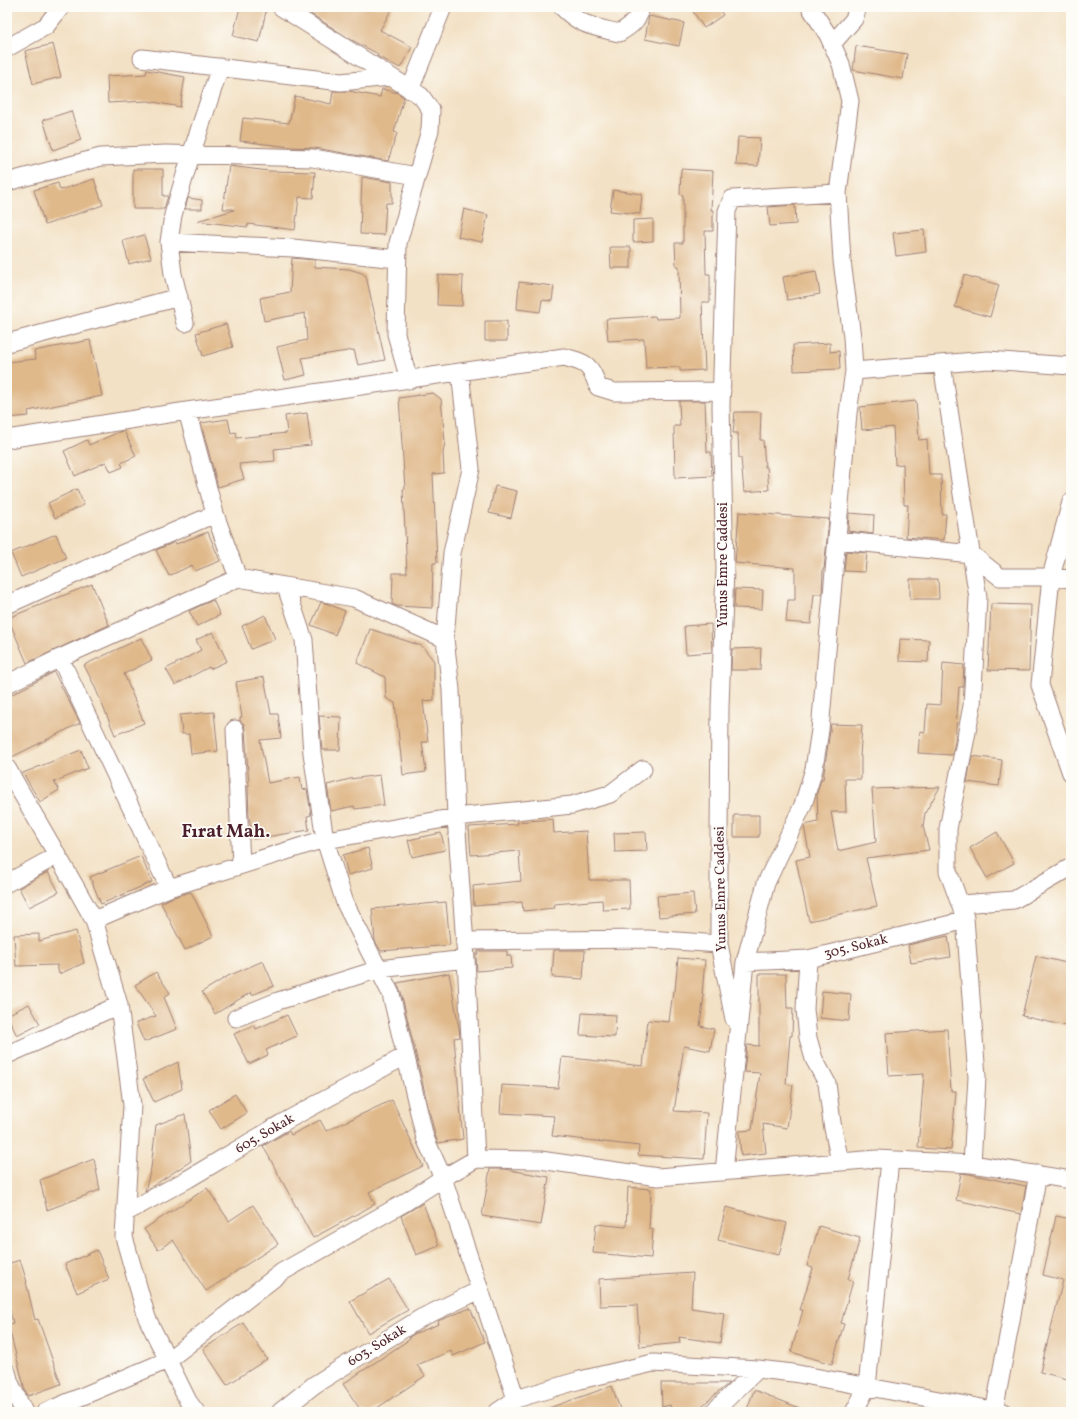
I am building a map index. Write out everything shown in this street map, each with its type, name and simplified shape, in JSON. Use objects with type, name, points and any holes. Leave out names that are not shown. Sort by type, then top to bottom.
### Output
[{"type":"street","points":[[7,48],[46,26],[61,7]]},
{"type":"street","points":[[410,90],[443,7]]},
{"type":"street","points":[[562,7],[570,16],[584,24],[619,33],[632,25],[640,12],[640,7]]},
{"type":"street","points":[[724,1172],[745,962],[766,883],[803,805],[814,769],[820,730],[848,413],[854,371],[852,337],[842,261],[838,193],[850,101],[841,64],[832,44],[810,7]]},
{"type":"street","points":[[832,44],[854,19],[858,7]]},
{"type":"street","points":[[291,10],[390,77],[421,96],[431,110],[430,130],[398,243],[396,334],[409,380]]},
{"type":"street","points":[[142,58],[341,82],[390,77]]},
{"type":"street","points":[[185,323],[173,274],[169,242],[173,215],[220,67]]},
{"type":"street","points":[[7,182],[101,157],[166,154],[313,158],[417,176]]},
{"type":"street","name":"Yunus Emre Caddesi","points":[[737,1035],[719,944],[720,707],[724,569],[722,391],[727,211],[732,199],[838,193]]},
{"type":"street","points":[[169,242],[293,248],[397,260]]},
{"type":"street","points":[[7,343],[179,297]]},
{"type":"street","points":[[7,439],[187,411],[564,357],[582,362],[593,372],[598,387],[614,392],[722,391]]},
{"type":"street","points":[[854,371],[988,360],[1071,366]]},
{"type":"street","points":[[942,364],[978,598],[972,706],[948,829],[948,871],[963,911],[977,1077],[972,1164]]},
{"type":"street","points":[[460,372],[472,469],[452,552],[445,639],[451,690],[456,817],[465,941],[476,1159]]},
{"type":"street","points":[[187,411],[215,514],[238,578]]},
{"type":"street","points":[[1070,765],[1040,685],[1051,577],[1071,502]]},
{"type":"street","points":[[7,605],[84,570],[215,514]]},
{"type":"street","points":[[837,540],[971,554],[1000,577],[1051,577],[1071,579]]},
{"type":"street","points":[[7,684],[60,658],[238,578],[354,598],[445,639]]},
{"type":"street","points":[[286,587],[304,640],[312,753],[325,840],[345,904],[391,994],[425,1138],[443,1178],[516,1398]]},
{"type":"street","points":[[60,658],[169,888]]},
{"type":"street","points":[[235,728],[241,866]]},
{"type":"street","points":[[7,768],[94,920],[119,1005],[132,1105],[124,1237],[147,1318],[188,1401],[196,1412]]},
{"type":"street","points":[[94,920],[169,888],[325,840],[456,817],[572,805],[610,794],[643,769]]},
{"type":"street","points":[[7,883],[58,855]]},
{"type":"street","name":"305. Sokak","points":[[745,962],[808,960],[951,924],[963,911],[1014,900],[1071,867]]},
{"type":"street","points":[[465,941],[648,939],[719,944]]},
{"type":"street","points":[[236,1018],[278,1001],[378,969],[466,959]]},
{"type":"street","points":[[808,960],[805,1009],[808,1038],[814,1059],[828,1083],[832,1123],[840,1162]]},
{"type":"street","points":[[7,1055],[119,1005]]},
{"type":"street","name":"605. Sokak","points":[[126,1214],[282,1123],[405,1056]]},
{"type":"street","points":[[45,1412],[168,1360],[282,1272],[404,1203],[476,1159],[540,1160],[658,1177],[877,1159],[972,1164],[1071,1180]]},
{"type":"street","points":[[854,1412],[867,1387],[890,1160]]},
{"type":"street","points":[[500,1411],[516,1398],[580,1380],[653,1363],[758,1369],[793,1373],[998,1411],[1038,1174]]},
{"type":"street","name":"603. Sokak","points":[[280,1412],[314,1385],[421,1318],[480,1290]]},
{"type":"street","points":[[713,1412],[758,1369]]},
{"type":"street","points":[[7,1372],[10,1383],[24,1412]]},
{"type":"building","points":[[240,7],[267,7],[259,42],[233,36]]},
{"type":"building","points":[[300,7],[393,7],[380,30],[412,47],[400,68],[377,56],[378,54],[350,39]]},
{"type":"building","points":[[690,7],[718,7],[723,15],[704,28]]},
{"type":"building","points":[[649,16],[684,23],[679,46],[645,39]]},
{"type":"building","points":[[53,44],[61,77],[33,84],[25,51]]},
{"type":"building","points":[[856,46],[907,54],[903,79],[853,70]]},
{"type":"building","points":[[147,70],[185,77],[180,107],[148,101],[108,103],[107,76],[146,74]]},
{"type":"building","points":[[382,89],[398,93],[404,98],[394,132],[397,133],[388,161],[315,148],[291,147],[240,141],[243,118],[289,123],[295,96],[331,104],[333,91],[349,91],[380,97]]},
{"type":"building","points":[[71,111],[81,140],[53,150],[43,120]]},
{"type":"building","points":[[738,137],[760,138],[758,166],[736,165]]},
{"type":"building","points":[[229,166],[269,171],[315,172],[313,198],[299,197],[295,230],[248,224],[248,227],[197,221],[234,210],[223,209]]},
{"type":"building","points":[[133,169],[163,169],[163,196],[168,196],[164,209],[133,209]]},
{"type":"building","points":[[681,169],[713,171],[711,210],[713,210],[713,231],[705,231],[706,274],[710,274],[710,302],[702,302],[705,370],[680,371],[680,367],[646,368],[644,339],[608,341],[606,319],[655,316],[656,319],[680,318],[679,266],[676,266],[675,243],[683,243],[683,195],[680,194]]},
{"type":"building","points":[[362,177],[392,182],[392,203],[386,203],[384,235],[360,234]]},
{"type":"building","points":[[94,179],[103,205],[45,225],[34,190],[58,183],[60,190]]},
{"type":"building","points":[[613,190],[642,194],[640,214],[610,211]]},
{"type":"building","points":[[188,198],[202,200],[202,209],[185,209]]},
{"type":"building","points":[[795,205],[796,224],[770,226],[768,207]]},
{"type":"building","points":[[464,209],[488,215],[482,242],[458,237]]},
{"type":"building","points":[[653,219],[653,241],[633,242],[633,220]]},
{"type":"building","points":[[924,230],[926,252],[896,256],[893,233]]},
{"type":"building","points":[[144,235],[151,258],[129,264],[123,241]]},
{"type":"building","points":[[610,247],[631,247],[631,268],[611,268]]},
{"type":"building","points":[[292,258],[315,260],[315,267],[349,269],[362,273],[366,276],[385,360],[358,365],[354,350],[302,358],[306,375],[285,380],[277,347],[307,340],[305,313],[264,321],[260,298],[290,292]]},
{"type":"building","points":[[816,271],[820,294],[787,300],[783,277]]},
{"type":"building","points":[[438,275],[463,276],[462,306],[437,305]]},
{"type":"building","points":[[964,275],[999,285],[990,317],[955,307]]},
{"type":"building","points":[[519,282],[554,286],[552,301],[542,300],[540,312],[517,309]]},
{"type":"building","points":[[485,321],[507,321],[507,341],[485,341]]},
{"type":"building","points":[[226,324],[233,347],[203,356],[196,333]]},
{"type":"building","points":[[90,340],[102,396],[28,411],[29,416],[7,418],[7,362],[36,359],[34,351]]},
{"type":"building","points":[[830,343],[830,352],[839,351],[840,369],[794,371],[793,345]]},
{"type":"building","points":[[433,393],[441,399],[445,442],[443,453],[444,473],[433,474],[437,563],[433,563],[432,608],[397,606],[392,604],[393,573],[407,573],[403,489],[405,489],[399,398]]},
{"type":"building","points":[[679,401],[705,401],[707,452],[711,452],[712,476],[675,478],[674,426],[680,426]]},
{"type":"building","points":[[916,401],[919,440],[927,439],[929,475],[941,475],[942,514],[946,514],[944,540],[906,537],[908,505],[904,505],[903,464],[895,465],[893,427],[862,430],[860,407]]},
{"type":"building","points":[[735,412],[761,412],[760,440],[763,440],[765,467],[767,467],[769,490],[744,492],[741,458],[739,458],[738,433],[733,433]]},
{"type":"building","points":[[307,413],[311,445],[274,449],[275,461],[239,464],[244,479],[218,487],[201,423],[228,419],[231,433],[236,432],[237,438],[287,433],[285,416]]},
{"type":"building","points":[[124,431],[136,456],[121,463],[123,467],[111,472],[106,462],[75,476],[64,451],[87,440],[89,445]]},
{"type":"building","points":[[495,486],[517,491],[511,518],[489,513]]},
{"type":"building","points":[[77,489],[84,505],[55,518],[48,503]]},
{"type":"building","points":[[739,512],[829,519],[823,569],[822,594],[814,594],[811,624],[786,622],[788,600],[795,600],[795,568],[735,563]]},
{"type":"building","points":[[849,513],[874,515],[873,534],[848,531]]},
{"type":"building","points":[[208,532],[220,561],[195,571],[192,565],[169,576],[156,550],[175,542],[176,544]]},
{"type":"building","points":[[56,534],[66,558],[21,577],[11,553]]},
{"type":"building","points":[[846,551],[867,553],[865,572],[844,571]]},
{"type":"building","points":[[910,579],[938,579],[939,599],[910,599]]},
{"type":"building","points":[[92,584],[109,625],[27,663],[8,618]]},
{"type":"building","points":[[735,589],[763,590],[762,609],[734,608]]},
{"type":"building","points":[[213,600],[220,615],[197,626],[189,611]]},
{"type":"building","points":[[321,602],[345,611],[335,635],[311,625]]},
{"type":"building","points":[[991,604],[1031,605],[1029,671],[988,670]]},
{"type":"building","points":[[265,615],[275,639],[251,649],[242,626]]},
{"type":"building","points":[[711,624],[712,652],[686,654],[684,626]]},
{"type":"building","points":[[370,629],[422,646],[434,661],[434,700],[423,701],[428,742],[422,742],[426,772],[403,775],[395,703],[386,698],[385,677],[357,663]]},
{"type":"building","points":[[213,632],[227,661],[210,669],[209,667],[175,685],[166,669],[201,650],[196,640]]},
{"type":"building","points":[[141,638],[152,660],[124,674],[144,723],[115,735],[84,665]]},
{"type":"building","points":[[900,639],[929,640],[928,662],[899,661]]},
{"type":"building","points":[[761,648],[760,670],[731,670],[732,649]]},
{"type":"building","points":[[943,663],[964,665],[963,687],[959,687],[955,742],[952,755],[918,753],[920,731],[925,732],[927,704],[941,705]]},
{"type":"building","points":[[54,672],[80,723],[12,757],[7,748],[7,697]]},
{"type":"building","points":[[264,677],[271,714],[278,714],[281,738],[260,740],[268,783],[300,777],[302,790],[307,789],[311,815],[307,816],[309,830],[253,839],[249,817],[249,786],[245,729],[244,724],[240,721],[240,717],[242,717],[236,682]]},
{"type":"building","points":[[214,712],[218,751],[191,754],[189,734],[182,734],[180,715]]},
{"type":"building","points":[[319,716],[341,717],[340,750],[322,750]]},
{"type":"building","points":[[831,724],[862,725],[860,756],[861,779],[845,779],[846,812],[831,812],[838,851],[876,842],[872,789],[940,787],[925,813],[923,826],[929,850],[866,858],[877,906],[809,921],[796,860],[810,857],[804,826],[818,822],[817,793],[821,779],[823,779]]},
{"type":"building","points":[[81,750],[88,768],[54,782],[59,790],[40,802],[23,773]]},
{"type":"building","points":[[972,756],[1002,760],[999,786],[967,782]]},
{"type":"building","points":[[380,775],[384,805],[355,809],[354,806],[331,811],[327,785],[350,779]]},
{"type":"building","points":[[734,815],[759,815],[759,837],[734,837]]},
{"type":"building","points":[[553,819],[554,833],[586,831],[589,880],[629,880],[630,909],[603,910],[602,900],[554,904],[555,908],[523,911],[522,902],[474,906],[473,886],[521,881],[519,851],[471,855],[469,827],[518,824],[517,822]]},
{"type":"building","points":[[646,832],[647,851],[615,852],[614,833]]},
{"type":"building","points":[[997,832],[1014,863],[987,878],[970,848]]},
{"type":"building","points":[[441,833],[445,850],[412,857],[408,840]]},
{"type":"building","points":[[368,848],[373,868],[348,875],[343,855]]},
{"type":"building","points":[[141,856],[152,882],[101,904],[90,877]]},
{"type":"building","points":[[48,872],[59,892],[29,907],[19,888]]},
{"type":"building","points":[[191,892],[213,936],[185,950],[161,903],[173,897]]},
{"type":"building","points":[[693,893],[695,914],[659,917],[657,896]]},
{"type":"building","points":[[446,902],[450,945],[381,951],[375,941],[372,909]]},
{"type":"building","points":[[76,931],[84,963],[59,974],[57,965],[16,966],[14,935],[39,934],[39,941]]},
{"type":"building","points":[[948,936],[951,957],[911,963],[908,945]]},
{"type":"building","points":[[554,950],[585,950],[583,979],[552,977]]},
{"type":"building","points":[[478,951],[507,951],[507,956],[511,956],[512,968],[477,971],[476,954],[478,954]]},
{"type":"building","points":[[1036,956],[1071,964],[1071,1027],[1022,1016]]},
{"type":"building","points":[[678,958],[705,960],[702,995],[704,995],[700,1026],[714,1029],[710,1051],[684,1046],[674,1111],[707,1113],[704,1159],[638,1155],[639,1146],[552,1136],[555,1116],[500,1113],[502,1085],[558,1088],[562,1057],[643,1066],[648,1020],[669,1022],[673,991],[675,991]]},
{"type":"building","points":[[263,961],[274,986],[252,995],[251,992],[215,1014],[202,992],[228,976]]},
{"type":"building","points":[[156,972],[170,993],[164,997],[177,1029],[144,1042],[136,1023],[156,1016],[135,985]]},
{"type":"building","points":[[449,973],[460,1037],[454,1038],[463,1139],[438,1143],[401,992],[397,983]]},
{"type":"building","points":[[759,974],[786,974],[787,1008],[793,1008],[792,1036],[790,1036],[786,1084],[793,1085],[787,1128],[763,1124],[766,1153],[741,1156],[739,1131],[752,1130],[760,1073],[744,1072],[747,1045],[759,1046]]},
{"type":"building","points":[[822,991],[851,994],[849,1021],[820,1018]]},
{"type":"building","points":[[29,1004],[40,1024],[17,1036],[7,1015]]},
{"type":"building","points":[[582,1013],[616,1015],[615,1037],[580,1035]]},
{"type":"building","points":[[287,1015],[297,1036],[266,1050],[268,1055],[249,1064],[234,1034],[254,1025],[256,1029]]},
{"type":"building","points":[[947,1029],[951,1091],[956,1091],[951,1150],[918,1148],[924,1074],[889,1076],[886,1033]]},
{"type":"building","points":[[178,1062],[182,1089],[154,1102],[143,1079]]},
{"type":"building","points":[[235,1094],[247,1113],[221,1129],[209,1110]]},
{"type":"building","points":[[392,1100],[423,1166],[369,1192],[375,1204],[313,1238],[263,1146],[289,1131],[291,1135],[320,1120],[326,1131]]},
{"type":"building","points":[[185,1114],[191,1161],[145,1191],[151,1168],[156,1125]]},
{"type":"building","points":[[94,1159],[100,1190],[47,1210],[40,1180]]},
{"type":"building","points":[[490,1169],[504,1169],[549,1177],[541,1225],[482,1216]]},
{"type":"building","points":[[961,1173],[1026,1186],[1021,1214],[956,1200]]},
{"type":"building","points":[[628,1187],[651,1189],[649,1229],[653,1229],[651,1258],[593,1253],[596,1224],[626,1227]]},
{"type":"building","points":[[207,1188],[229,1221],[253,1205],[278,1244],[206,1291],[173,1240],[158,1250],[144,1229]]},
{"type":"building","points":[[423,1203],[439,1246],[416,1255],[401,1216]]},
{"type":"building","points":[[726,1207],[787,1223],[779,1255],[718,1240]]},
{"type":"building","points":[[1056,1216],[1071,1219],[1071,1380],[1040,1372],[1063,1280],[1043,1275]]},
{"type":"building","points":[[819,1226],[860,1238],[848,1279],[853,1281],[841,1323],[844,1324],[832,1364],[791,1352],[803,1310],[800,1310],[813,1268],[807,1266]]},
{"type":"building","points":[[97,1250],[109,1279],[77,1293],[65,1264]]},
{"type":"building","points":[[20,1260],[27,1282],[35,1320],[38,1319],[61,1384],[28,1396],[25,1390],[8,1324],[13,1323],[7,1299],[7,1264]]},
{"type":"building","points":[[693,1273],[691,1308],[724,1313],[720,1343],[679,1337],[680,1343],[640,1347],[637,1305],[600,1306],[599,1279]]},
{"type":"building","points":[[389,1279],[408,1310],[368,1333],[350,1301]]},
{"type":"building","points":[[470,1308],[485,1342],[453,1356],[451,1351],[417,1365],[425,1376],[371,1412],[362,1412],[343,1384],[410,1339],[409,1337],[439,1324],[438,1321]]},
{"type":"building","points":[[243,1323],[267,1359],[227,1385],[203,1349]]},
{"type":"building","points":[[661,1383],[729,1383],[696,1411],[672,1411],[670,1405],[662,1407]]},
{"type":"building","points":[[612,1386],[621,1412],[543,1412],[543,1410]]},
{"type":"building","points":[[754,1390],[807,1411],[807,1412],[746,1412]]},
{"type":"district","name":"Fırat Mah.","points":[[226,832]]}]
